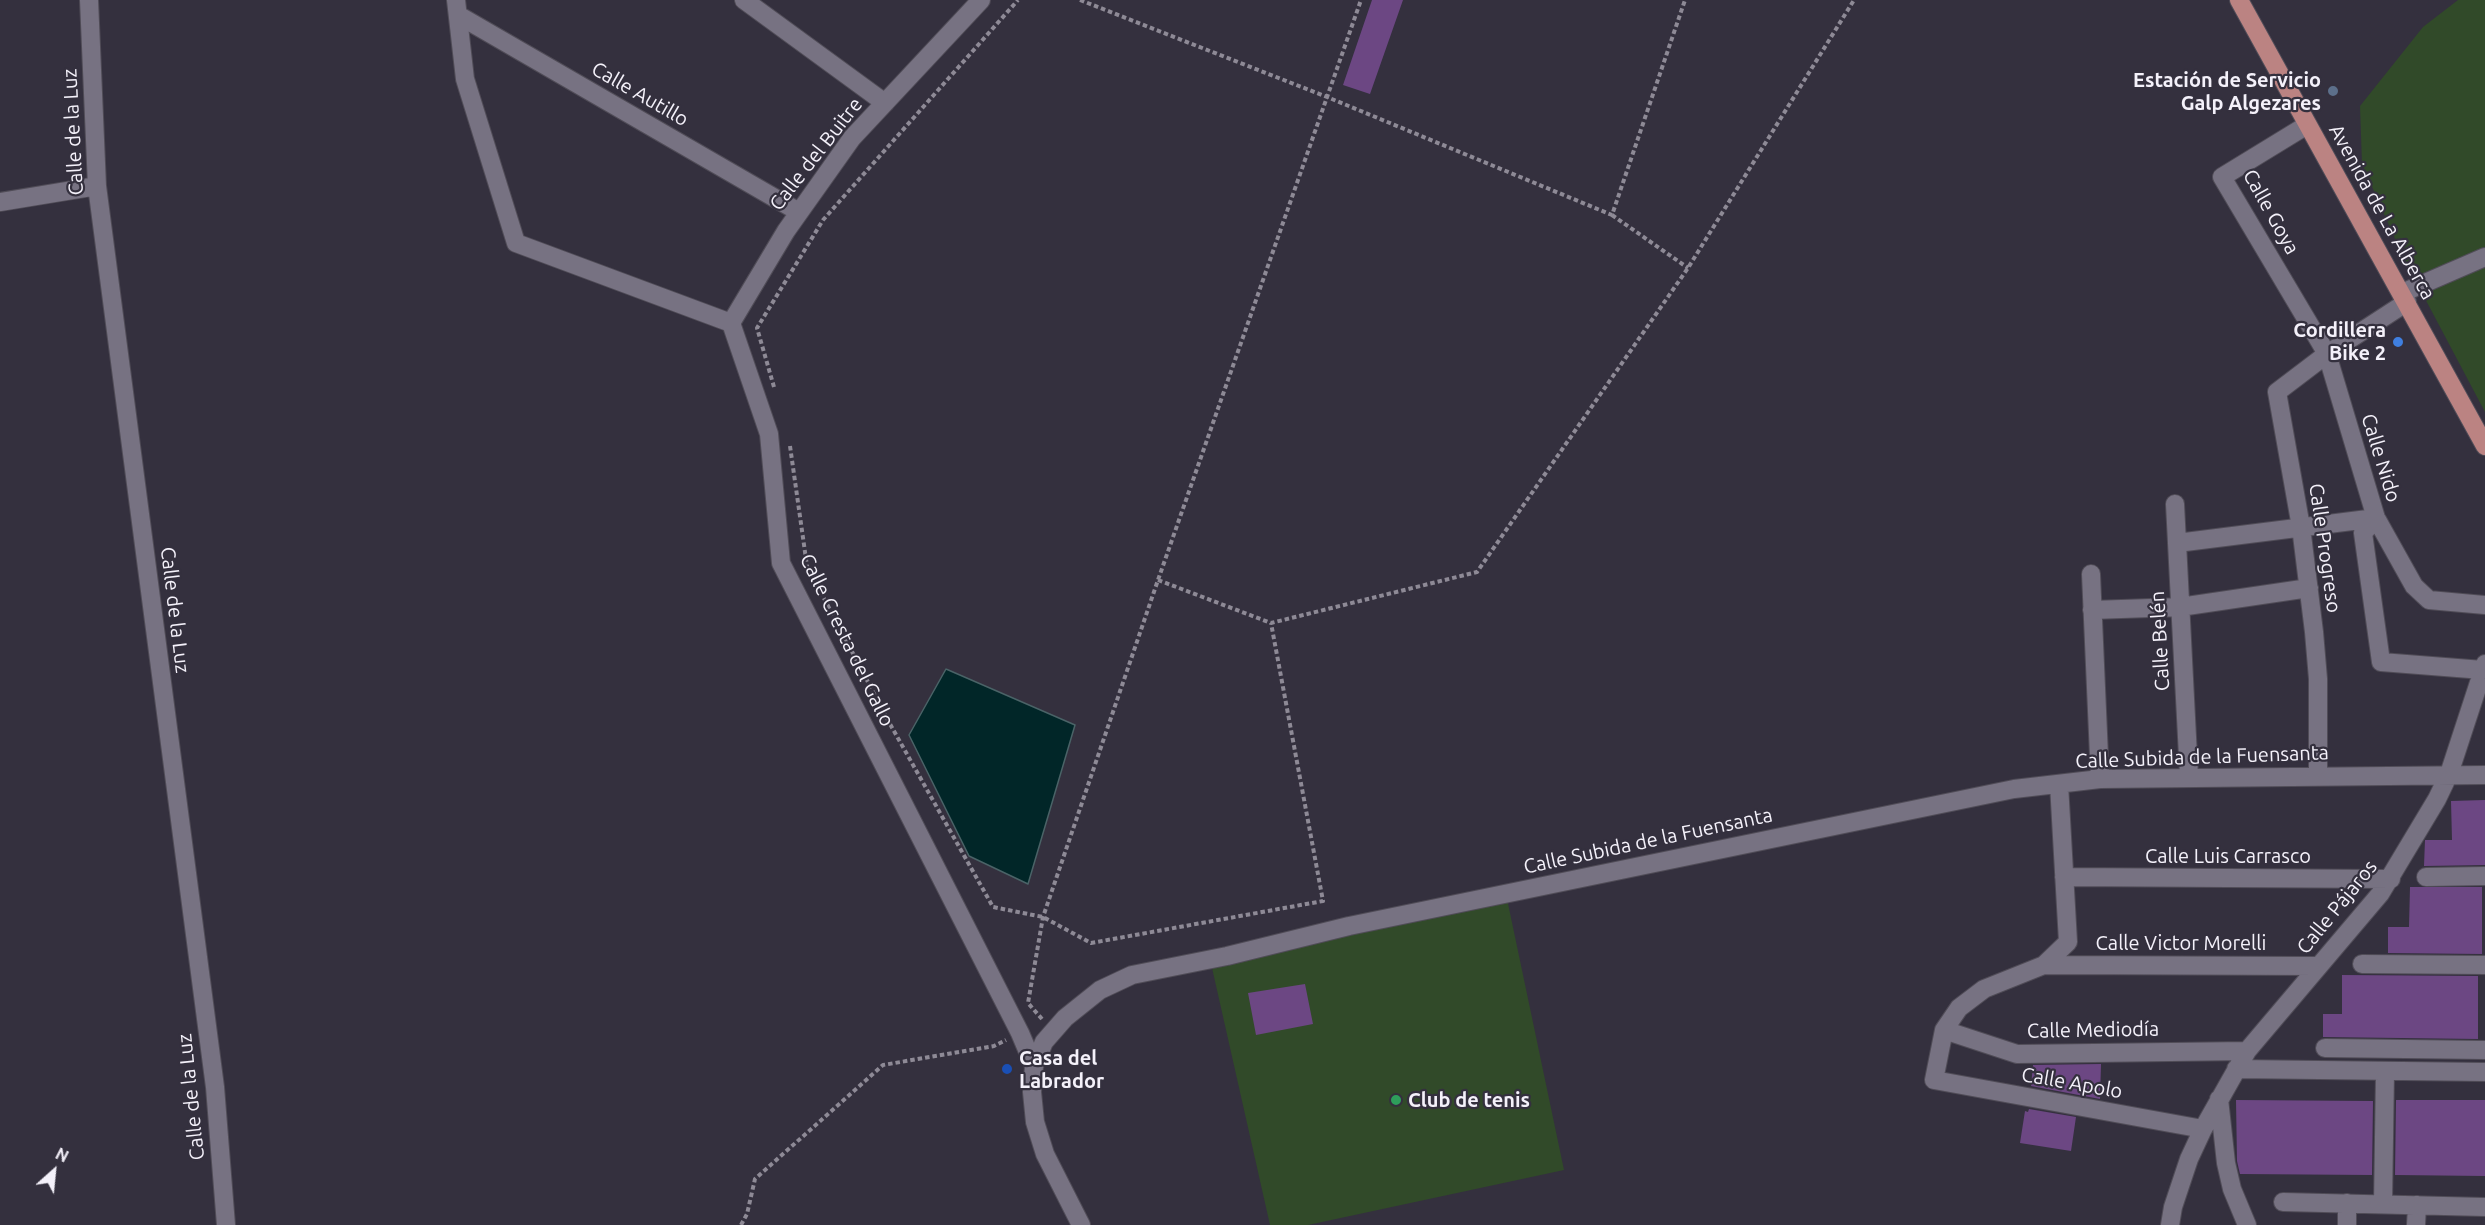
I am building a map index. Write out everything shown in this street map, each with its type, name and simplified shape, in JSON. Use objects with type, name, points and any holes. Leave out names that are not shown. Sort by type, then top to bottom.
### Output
[{"type":"main road","name":"Avenida de La Alberca","points":[[2239,0],[2485,446]]},
{"type":"street","name":"Calle de la Luz","points":[[89,0],[97,186],[215,1087],[226,1225]]},
{"type":"street","points":[[744,0],[885,103]]},
{"type":"street","name":"Calle del Buitre","points":[[731,323],[799,212],[852,138],[981,0]]},
{"type":"street","points":[[457,8],[465,80],[516,243],[731,323]]},
{"type":"street","name":"Calle Autillo","points":[[457,8],[799,212]]},
{"type":"street","name":"Calle Goya","points":[[2307,125],[2222,177],[2327,354]]},
{"type":"street","points":[[0,202],[97,186]]},
{"type":"street","points":[[2327,354],[2404,297],[2485,257]]},
{"type":"street","name":"Calle Cresta del Gallo","points":[[731,323],[769,434],[781,563],[1020,1033],[1034,1066]]},
{"type":"street","name":"Calle Nido","points":[[2327,354],[2376,518],[2414,586],[2429,600],[2485,605]]},
{"type":"street","name":"Calle Progreso","points":[[2318,776],[2318,679],[2309,588],[2301,527],[2277,392],[2327,354]]},
{"type":"street","name":"Calle Belén","points":[[2175,504],[2189,776]]},
{"type":"street","points":[[2177,543],[2376,518]]},
{"type":"street","points":[[2376,518],[2363,533],[2381,662],[2484,667]]},
{"type":"street","points":[[2091,574],[2100,779]]},
{"type":"street","points":[[2092,610],[2180,607],[2309,588]]},
{"type":"street","name":"Calle Pájaros","points":[[2170,1225],[2173,1207],[2189,1159],[2219,1099],[2247,1051],[2391,879],[2437,799],[2449,774],[2484,667]]},
{"type":"street","name":"Calle Subida de la Fuensanta","points":[[1081,1225],[1045,1154],[1035,1122],[1032,1092],[1034,1066],[1044,1042],[1052,1031],[1100,990],[1132,975],[1227,956],[1360,923],[2014,789],[2100,779],[2189,776],[2485,775]]},
{"type":"street","points":[[1944,1030],[1959,1008],[1984,989],[2044,965],[2068,942],[2059,784]]},
{"type":"street","points":[[2426,877],[2485,876]]},
{"type":"street","name":"Calle Luis Carrasco","points":[[2064,877],[2391,879]]},
{"type":"street","points":[[2362,964],[2485,965]]},
{"type":"street","name":"Calle Victor Morelli","points":[[2044,965],[2318,966]]},
{"type":"street","name":"Calle Mediodía","points":[[1944,1030],[2017,1054],[2247,1051]]},
{"type":"street","name":"Calle Apolo","points":[[1944,1030],[1934,1080],[2203,1130]]},
{"type":"street","points":[[2325,1048],[2485,1050]]},
{"type":"street","points":[[2236,1070],[2485,1072]]},
{"type":"street","points":[[2383,1204],[2385,1072]]},
{"type":"street","points":[[2219,1099],[2230,1180],[2236,1202],[2247,1225]]},
{"type":"street","points":[[2283,1202],[2485,1207]]},
{"type":"street","points":[[2347,1203],[2347,1225]]},
{"type":"street","points":[[2416,1225],[2417,1205]]},
{"type":"path","points":[[776,395],[757,328],[823,220],[1018,0]]},
{"type":"path","points":[[1080,0],[1327,97],[1612,215],[1688,268]]},
{"type":"path","points":[[1052,1031],[1028,1003],[1043,917],[1361,0]]},
{"type":"path","points":[[1612,215],[1685,0]]},
{"type":"path","points":[[1158,580],[1271,623],[1478,573],[1688,268],[1854,0]]},
{"type":"path","points":[[789,439],[807,566],[890,724],[993,907],[1043,917],[1091,943],[1323,900],[1271,623]]},
{"type":"path","points":[[741,1225],[747,1214],[755,1179],[883,1065],[994,1046],[1020,1033]]},
{"type":"green space","points":[[2458,0],[2485,0],[2485,412],[2403,257],[2362,164],[2360,106],[2423,27]]},
{"type":"green space","name":"Club de tenis","points":[[1506,894],[1564,1170],[1308,1225],[1270,1225],[1210,959]]},
{"type":"shaded area","points":[[946,669],[1075,725],[1028,884],[969,856],[909,735]]},
{"type":"building","points":[[1372,0],[1403,0],[1370,94],[1343,85]]},
{"type":"building","points":[[2485,800],[2485,865],[2424,866],[2425,840],[2452,840],[2451,801]]},
{"type":"building","points":[[2410,887],[2482,887],[2482,954],[2388,953],[2388,927],[2409,927]]},
{"type":"building","points":[[2342,975],[2478,976],[2478,1039],[2323,1037],[2323,1014],[2342,1014]]},
{"type":"building","points":[[1305,984],[1313,1024],[1256,1035],[1248,993]]},
{"type":"building","points":[[2101,1064],[2100,1099],[2031,1086],[2033,1065]]},
{"type":"building","points":[[2236,1100],[2373,1101],[2372,1175],[2240,1174],[2237,1161]]},
{"type":"building","points":[[2396,1100],[2485,1100],[2485,1176],[2395,1175]]},
{"type":"building","points":[[2029,1109],[2076,1117],[2071,1151],[2020,1143],[2025,1111],[2028,1112]]},
{"type":"place","name":"Estación de Servicio Galp Algezares","points":[[2333,91]]},
{"type":"place","name":"Cordillera Bike 2","points":[[2398,342]]},
{"type":"place","name":"Casa del Labrador","points":[[1007,1069]]},
{"type":"place","name":"Club de tenis","points":[[1396,1100]]}]
